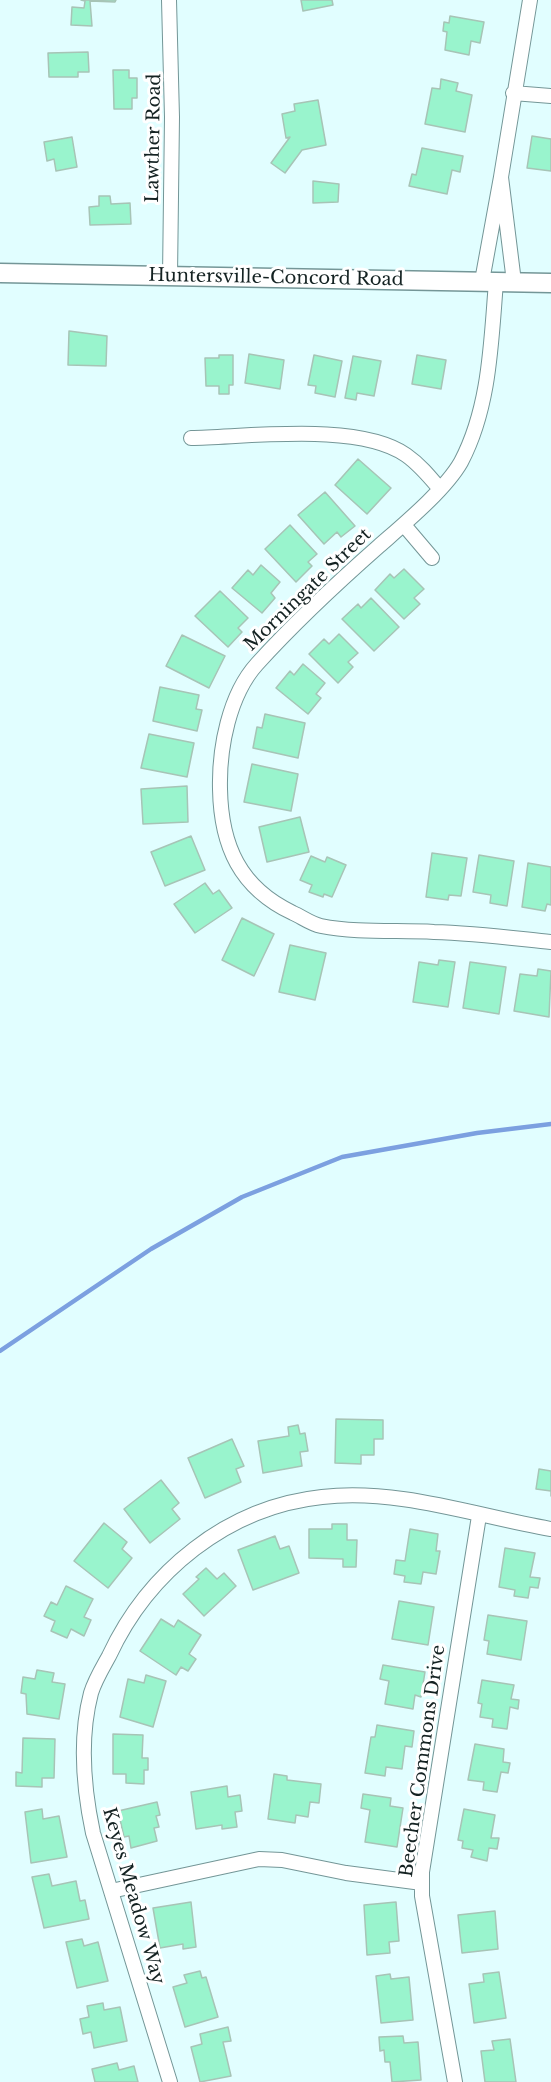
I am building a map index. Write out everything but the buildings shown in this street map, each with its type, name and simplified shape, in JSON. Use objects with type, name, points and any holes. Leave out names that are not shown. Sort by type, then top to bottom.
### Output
[{"type":"main road","name":"Huntersville-Concord Road","points":[[0,273],[551,283]]},
{"type":"street","name":"Lawther Road","points":[[169,0],[172,117],[170,276]]},
{"type":"street","points":[[497,282],[501,177],[530,0]]},
{"type":"street","points":[[513,93],[551,96]]},
{"type":"street","points":[[497,282],[501,177]]},
{"type":"street","name":"Morningate Street","points":[[497,282],[489,364],[478,424],[460,464],[404,525],[255,666],[236,698],[225,735],[219,779],[220,812],[229,852],[254,887],[282,908],[319,926],[459,933],[551,942]]},
{"type":"street","points":[[192,438],[316,434],[368,440],[405,454],[439,489]]},
{"type":"street","points":[[404,525],[432,558]]},
{"type":"street","name":"Keyes Meadow Way","points":[[170,2082],[93,1833],[85,1795],[83,1760],[92,1692],[120,1631],[178,1559],[200,1543],[234,1524],[270,1509],[320,1497],[356,1495],[402,1499],[551,1529]]},
{"type":"street","name":"Beecher Commons Drive","points":[[455,2082],[422,1883],[479,1516]]},
{"type":"street","points":[[111,1891],[259,1859],[282,1860],[346,1873],[422,1883]]},
{"type":"waterway","points":[[0,1351],[151,1249],[242,1197],[342,1157],[477,1133],[551,1124]]}]
